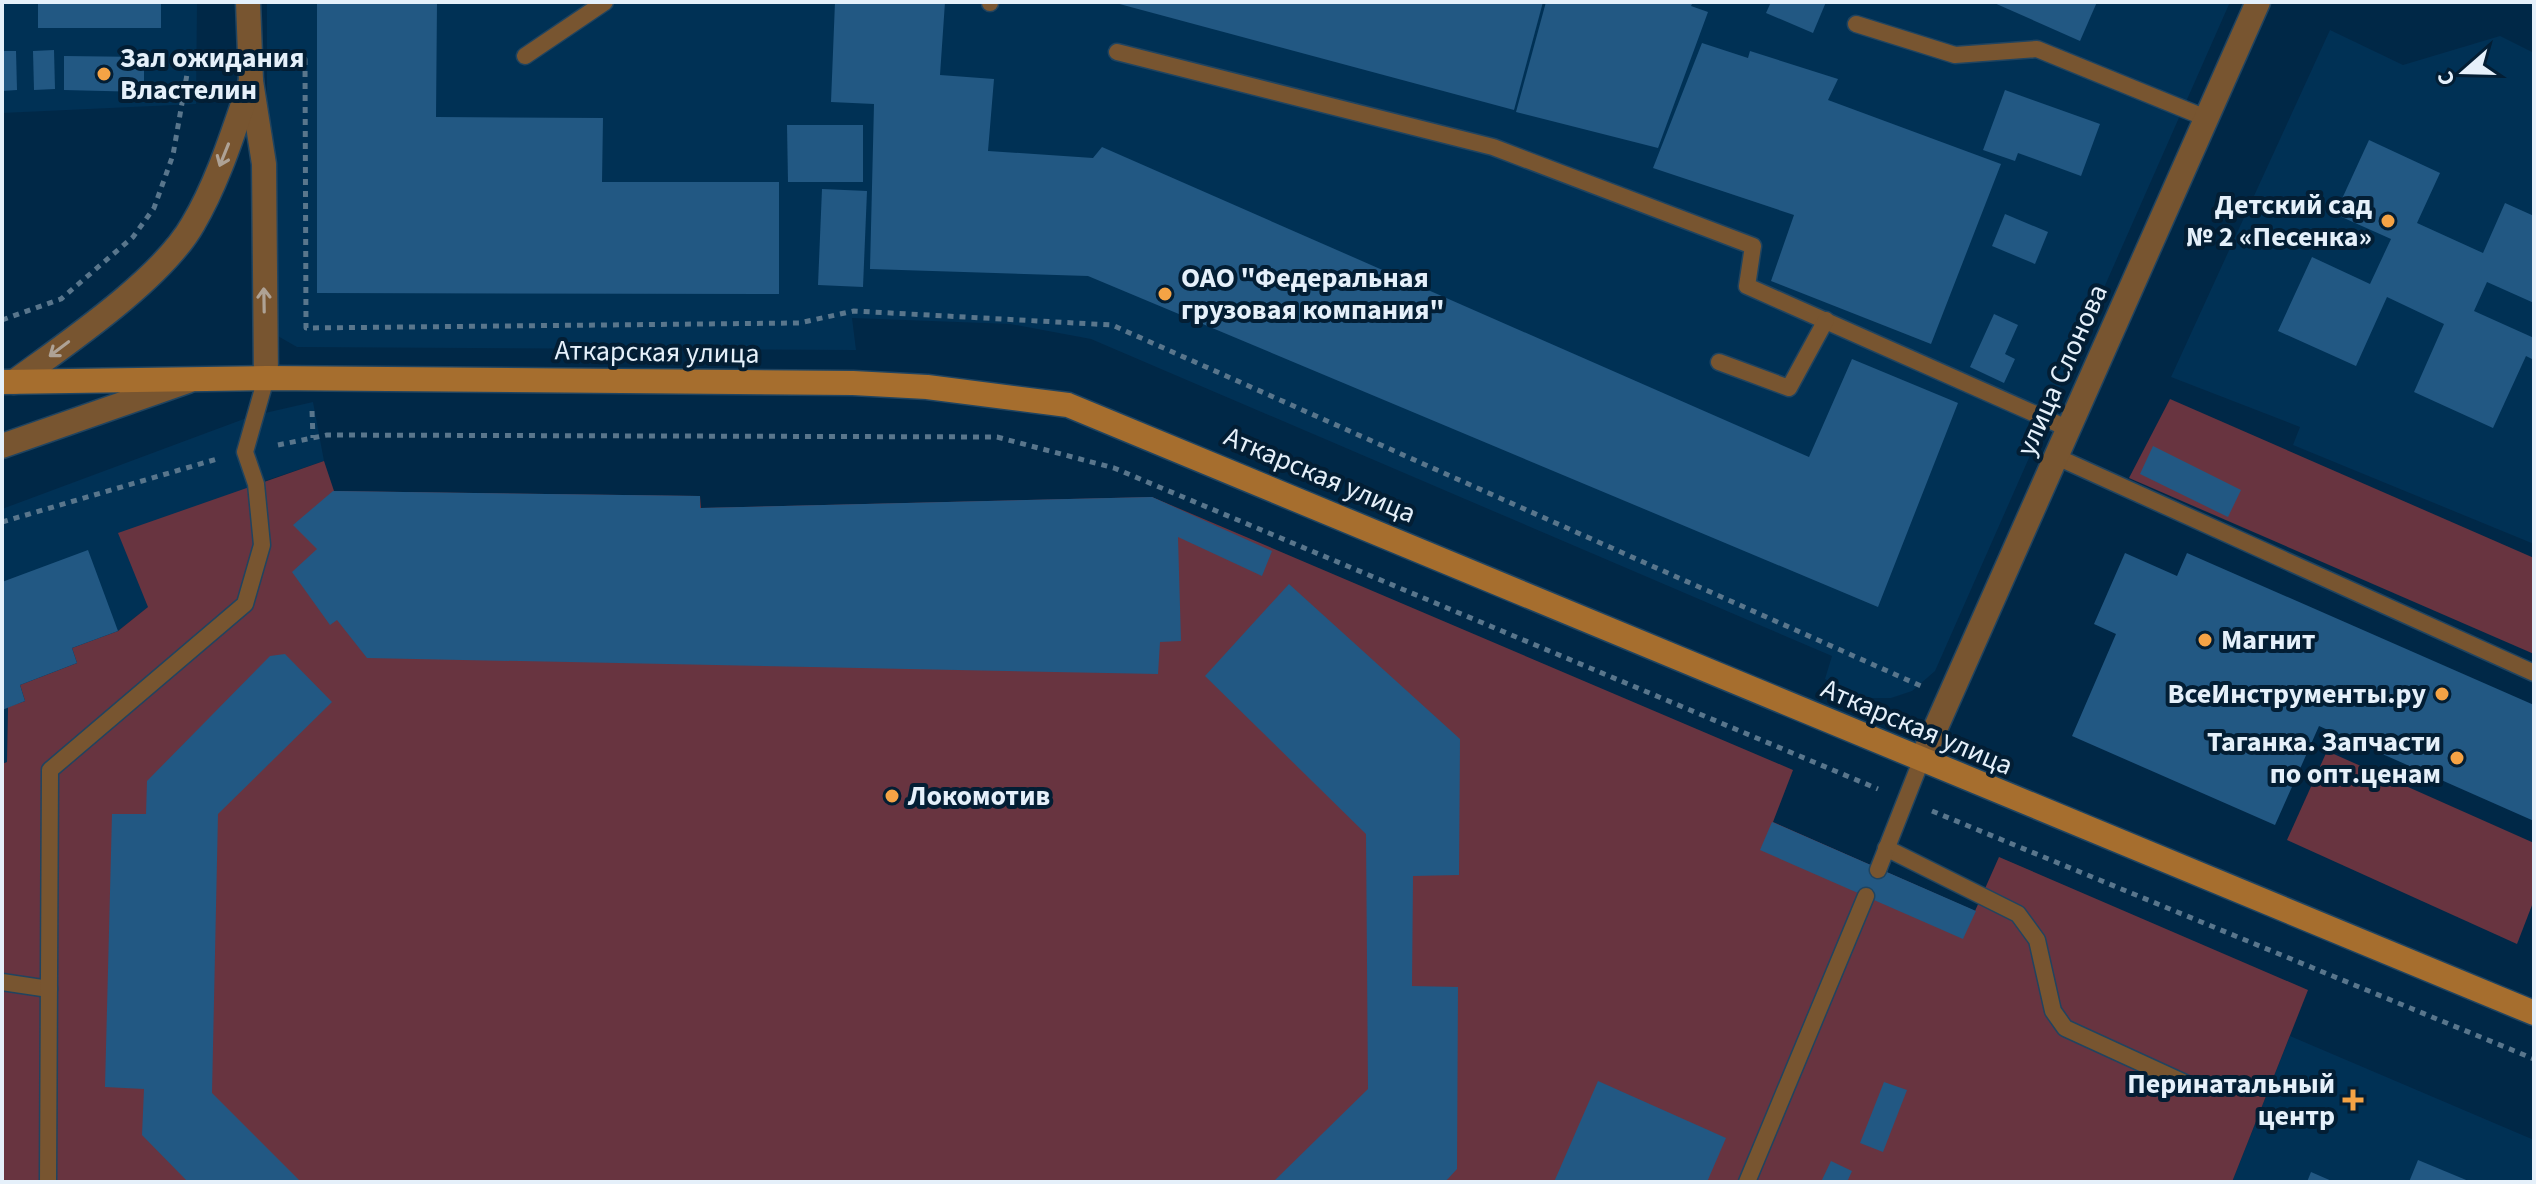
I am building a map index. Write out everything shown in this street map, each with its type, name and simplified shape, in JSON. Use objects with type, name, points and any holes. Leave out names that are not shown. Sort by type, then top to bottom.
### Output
[{"type":"street","points":[[248,2],[251,81],[264,164],[266,378]]},
{"type":"street","name":"улица Слонова","points":[[1921,761],[2258,2]]},
{"type":"street","points":[[8,382],[96,322],[161,263],[193,226],[225,154],[251,81]]},
{"type":"street","name":"Аткарская улица","points":[[8,382],[266,378],[853,383],[941,389],[1068,405],[1127,426],[1921,761],[2534,1013]]},
{"type":"street","points":[[2,446],[189,381]]},
{"type":"lane","points":[[525,56],[605,2]]},
{"type":"lane","points":[[1856,24],[1955,55],[2037,49],[2206,118]]},
{"type":"lane","points":[[1117,52],[1493,147],[1753,246],[1747,286],[2069,429]]},
{"type":"lane","points":[[1719,362],[1789,388],[1826,320]]},
{"type":"lane","points":[[48,1182],[50,770],[245,604],[262,545],[256,484],[245,452],[266,378]]},
{"type":"lane","points":[[2057,457],[2534,673]]},
{"type":"lane","points":[[1878,870],[1921,761]]},
{"type":"lane","points":[[1886,848],[2018,914],[2037,940],[2053,1011],[2065,1028],[2187,1084]]},
{"type":"lane","points":[[1747,1182],[1866,896]]},
{"type":"lane","points":[[2,982],[49,989]]},
{"type":"path","points":[[2,320],[61,299],[133,237],[154,208],[173,155],[190,57]]},
{"type":"path","points":[[2,522],[245,452],[327,435],[997,437],[1114,468],[2534,1059]]},
{"type":"shaded area","points":[[2,2],[197,2],[196,104],[2,113]]},
{"type":"shaded area","points":[[267,2],[2230,2],[1935,671],[1912,691],[1891,698],[1864,698],[1825,679],[1832,656],[1091,339],[1010,324],[852,318],[856,350],[297,347],[276,335],[267,321]]},
{"type":"shaded area","name":"Детский сад № 2 «Песенка»","points":[[2330,30],[2403,65],[2500,36],[2534,53],[2534,544],[2293,445],[2300,427],[2171,377]]},
{"type":"shaded area","points":[[2170,399],[2534,558],[2534,654],[2129,478]]},
{"type":"shaded area","points":[[313,402],[324,461],[256,484],[148,607],[118,631],[72,648],[77,663],[20,685],[25,701],[8,708],[7,762],[2,764],[2,509],[252,416]]},
{"type":"shaded area","name":"Локомотив","points":[[324,461],[334,491],[700,496],[701,508],[1152,497],[1793,770],[1773,822],[1975,911],[1999,857],[2308,990],[2232,1182],[2,1182],[2,764],[7,762],[8,707],[25,701],[20,685],[77,663],[72,648],[118,631],[148,607],[118,533]]},
{"type":"shaded area","points":[[2327,751],[2534,843],[2534,900],[2517,944],[2287,840]]},
{"type":"shaded area","name":"Перинатальный центр","points":[[2290,1036],[2534,1140],[2534,1182],[2232,1182]]},
{"type":"building","points":[[38,2],[161,2],[161,28],[38,28]]},
{"type":"building","points":[[317,2],[437,2],[436,117],[603,118],[602,182],[779,182],[779,294],[317,293]]},
{"type":"building","points":[[835,2],[945,2],[940,75],[994,79],[988,151],[1093,158],[1102,147],[1809,457],[1852,359],[1958,403],[1878,607],[1088,276],[870,269],[874,104],[831,102]]},
{"type":"building","points":[[1112,2],[1543,2],[1514,110]]},
{"type":"building","points":[[1546,2],[1693,2],[1691,6],[1708,12],[1658,148],[1516,112]]},
{"type":"building","points":[[1771,2],[1826,2],[1813,33],[1766,13]]},
{"type":"building","points":[[1992,2],[2097,2],[2080,41]]},
{"type":"building","points":[[1702,43],[1748,58],[1750,51],[1838,79],[1828,100],[2001,164],[1931,344],[1771,281],[1794,215],[1653,168]]},
{"type":"building","points":[[54,50],[55,89],[34,90],[33,51]]},
{"type":"building","points":[[2,51],[16,51],[17,90],[2,91]]},
{"type":"building","name":"Зал ожидания Властелин","points":[[64,56],[144,57],[144,92],[64,90]]},
{"type":"building","points":[[2005,90],[2100,124],[2081,176],[2018,153],[2015,161],[1983,150]]},
{"type":"building","points":[[787,125],[863,125],[863,182],[788,182]]},
{"type":"building","points":[[2369,140],[2440,173],[2417,223],[2483,253],[2505,203],[2534,216],[2534,303],[2487,282],[2474,311],[2534,338],[2534,360],[2526,356],[2493,428],[2414,392],[2444,324],[2387,297],[2356,366],[2278,331],[2312,257],[2370,284],[2391,239],[2335,214]]},
{"type":"building","points":[[822,189],[867,191],[863,287],[818,285]]},
{"type":"building","points":[[2005,214],[2048,232],[2035,264],[1992,246]]},
{"type":"building","points":[[1994,314],[2018,325],[2005,354],[2015,359],[2004,383],[1970,367]]},
{"type":"building","points":[[2153,446],[2241,490],[2228,517],[2140,474]]},
{"type":"building","points":[[333,491],[700,496],[700,508],[1152,497],[1272,551],[1262,576],[1178,537],[1181,641],[1160,642],[1158,674],[367,658],[337,620],[330,625],[292,572],[317,549],[293,525]]},
{"type":"building","points":[[88,550],[118,631],[72,648],[77,663],[20,685],[25,701],[2,710],[2,582]]},
{"type":"building","points":[[2125,553],[2177,576],[2187,553],[2534,705],[2534,821],[2319,726],[2275,825],[2072,736],[2116,634],[2094,624]]},
{"type":"building","points":[[1289,584],[1460,739],[1459,875],[1413,876],[1412,986],[1458,987],[1457,1169],[1445,1182],[1273,1182],[1368,1089],[1366,834],[1205,676]]},
{"type":"building","points":[[285,654],[332,702],[218,814],[212,1093],[301,1182],[188,1182],[142,1135],[144,1089],[105,1087],[112,814],[146,814],[147,781],[270,656]]},
{"type":"building","points":[[1772,822],[1976,911],[1963,939],[1760,850]]},
{"type":"building","points":[[1598,1081],[1726,1138],[1707,1182],[1554,1182]]},
{"type":"building","points":[[1884,1082],[1907,1090],[1883,1152],[1860,1143]]},
{"type":"building","points":[[2418,1160],[2471,1182],[2409,1182]]},
{"type":"building","points":[[1831,1161],[1852,1171],[1847,1182],[1821,1182]]},
{"type":"building","points":[[2311,1172],[2334,1182],[2307,1182]]},
{"type":"place","name":"Зал ожидания Властелин","points":[[104,74]]},
{"type":"place","name":"Детский сад № 2 «Песенка»","points":[[2388,221]]},
{"type":"place","name":"ОАО \"Федеральная грузовая компания\"","points":[[1165,294]]},
{"type":"place","name":"Магнит","points":[[2205,640]]},
{"type":"place","name":"ВсеИнструменты.ру","points":[[2442,694]]},
{"type":"place","name":"Таганка. Запчасти по опт.ценам","points":[[2457,758]]},
{"type":"place","name":"Локомотив","points":[[892,796]]},
{"type":"place","name":"Перинатальный центр","points":[[2353,1100]]}]
